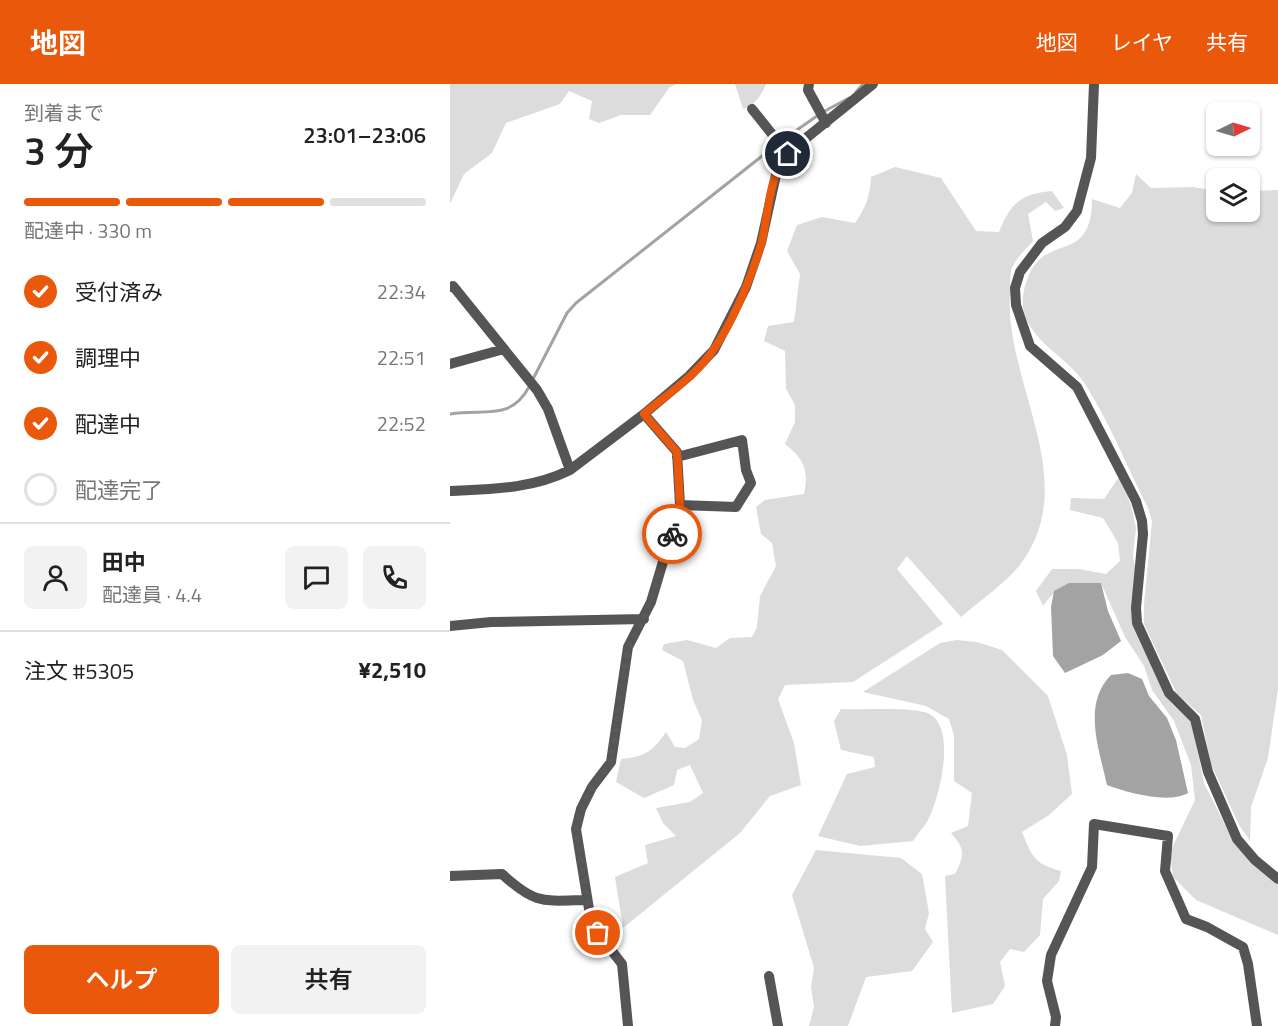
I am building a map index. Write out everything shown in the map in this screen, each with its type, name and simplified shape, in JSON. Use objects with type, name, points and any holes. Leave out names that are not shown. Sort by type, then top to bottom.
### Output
[{"type":"street","points":[[809,84],[808,90],[816,107],[820,125]]},
{"type":"street","points":[[450,491],[520,487],[553,478],[570,470],[644,414],[689,376],[714,350],[746,287],[761,243],[778,166],[785,151],[873,84]]},
{"type":"street","points":[[1094,84],[1091,158],[1080,202],[1065,227],[1042,243],[1020,272],[1015,288],[1016,305],[1030,346],[1077,387],[1136,501],[1143,534],[1136,608],[1137,622],[1169,693],[1195,719],[1208,772],[1237,839],[1255,860],[1278,879]]},
{"type":"street","points":[[752,110],[785,151]]},
{"type":"street","points":[[450,286],[453,286],[537,390],[548,409],[570,470]]},
{"type":"street","points":[[450,364],[504,350]]},
{"type":"street","points":[[628,1026],[622,964],[598,933],[587,900],[576,830],[581,809],[592,787],[611,762],[628,647],[644,619],[680,505],[677,452],[644,414]]},
{"type":"street","points":[[677,457],[742,440],[746,470],[751,483],[735,507],[680,505]]},
{"type":"street","points":[[450,626],[503,621],[644,619]]},
{"type":"street","points":[[1055,1026],[1056,1017],[1047,981],[1051,955],[1092,867],[1094,824],[1168,836],[1164,871],[1185,919],[1208,927],[1243,947],[1248,964],[1257,1026]]},
{"type":"street","points":[[450,876],[502,874],[522,892],[540,902],[587,900]]},
{"type":"street","points":[[769,976],[778,1026]]},
{"type":"shaded area","points":[[450,84],[676,84],[669,88],[650,115],[621,115],[599,123],[589,119],[592,101],[569,91],[560,104],[506,123],[492,153],[464,174],[450,204]]},
{"type":"shaded area","points":[[735,84],[766,84],[760,96],[743,109]]},
{"type":"shaded area","points":[[895,167],[941,178],[976,231],[999,232],[1008,214],[1018,202],[1041,192],[1052,191],[1064,208],[1055,211],[1046,202],[1028,214],[1033,241],[1015,263],[1011,275],[1011,327],[1043,464],[1045,497],[1038,530],[1016,569],[1002,584],[961,617],[907,556],[897,569],[943,624],[853,682],[785,685],[778,699],[794,743],[801,785],[770,796],[740,833],[623,928],[615,877],[648,863],[645,845],[676,836],[663,823],[656,808],[690,802],[703,793],[690,765],[677,770],[674,785],[644,798],[616,782],[621,759],[636,757],[648,752],[666,732],[675,747],[685,748],[699,739],[702,720],[693,700],[683,661],[662,650],[664,644],[687,640],[716,648],[730,638],[752,637],[757,627],[760,596],[776,566],[772,543],[761,534],[756,507],[765,500],[804,494],[806,478],[804,466],[797,455],[785,444],[795,422],[795,405],[786,389],[785,351],[764,341],[768,326],[794,322],[800,274],[787,251],[797,225],[822,217],[855,223],[867,201],[871,177]]},
{"type":"shaded area","points":[[1136,174],[1151,188],[1193,187],[1206,189],[1206,222],[1260,222],[1260,191],[1278,190],[1278,689],[1268,758],[1251,807],[1250,841],[1239,825],[1211,764],[1201,715],[1177,694],[1144,624],[1152,522],[1149,510],[1111,430],[1085,384],[1070,366],[1036,335],[1024,310],[1023,300],[1029,275],[1037,262],[1046,255],[1077,241],[1085,233],[1090,219],[1092,199],[1120,208],[1132,193]]},
{"type":"shaded area","points":[[1119,477],[1131,505],[1136,528],[1133,555],[1137,580],[1132,622],[1171,703],[1192,723],[1204,783],[1233,841],[1278,883],[1278,935],[1196,900],[1173,877],[1170,852],[1195,800],[1191,765],[1174,721],[1152,690],[1144,666],[1125,637],[1101,583],[1068,585],[1055,592],[1043,606],[1036,591],[1052,569],[1079,569],[1106,574],[1120,561],[1118,543],[1103,518],[1070,510],[1071,498],[1104,499]]},
{"type":"shaded area","points":[[1069,583],[1101,583],[1108,611],[1121,641],[1103,655],[1065,673],[1053,656],[1051,607],[1054,591]]},
{"type":"shaded area","points":[[957,640],[977,642],[1002,650],[1048,696],[1067,755],[1072,794],[1049,815],[1022,832],[1039,862],[1061,871],[1059,881],[1043,899],[1040,935],[1024,952],[1010,949],[1000,962],[1005,986],[993,1004],[952,1013],[945,876],[955,874],[961,862],[961,848],[951,833],[968,826],[972,793],[954,781],[954,735],[949,719],[926,706],[863,692],[940,643]]},
{"type":"shaded area","points":[[1128,673],[1142,679],[1149,696],[1167,718],[1176,740],[1188,793],[1170,798],[1137,794],[1107,785],[1095,727],[1097,699],[1111,675]]},
{"type":"shaded area","points":[[841,709],[915,710],[935,718],[941,729],[944,760],[938,793],[926,824],[913,841],[860,846],[818,836],[847,774],[875,767],[874,757],[841,750],[834,721]]},
{"type":"shaded area","points":[[816,850],[901,858],[922,874],[929,913],[925,929],[933,942],[912,971],[866,977],[848,1026],[809,1026],[814,1007],[811,987],[814,968],[792,895]]},
{"type":"waterway","points":[[856,92],[863,84]]},
{"type":"waterway","points":[[823,112],[849,98]]},
{"type":"waterway","points":[[781,141],[817,116]]},
{"type":"waterway","points":[[532,381],[567,313],[576,303],[776,145]]},
{"type":"waterway","points":[[450,414],[504,409],[522,398],[529,387]]},
{"type":"way so far","points":[[598,933],[590,915],[576,830],[581,809],[592,787],[611,762],[615,748],[628,647],[644,619],[672,534]]},
{"type":"route","points":[[672,534],[680,505],[677,452],[644,414],[689,376],[714,350],[746,287],[761,243],[778,166],[788,154]]}]
